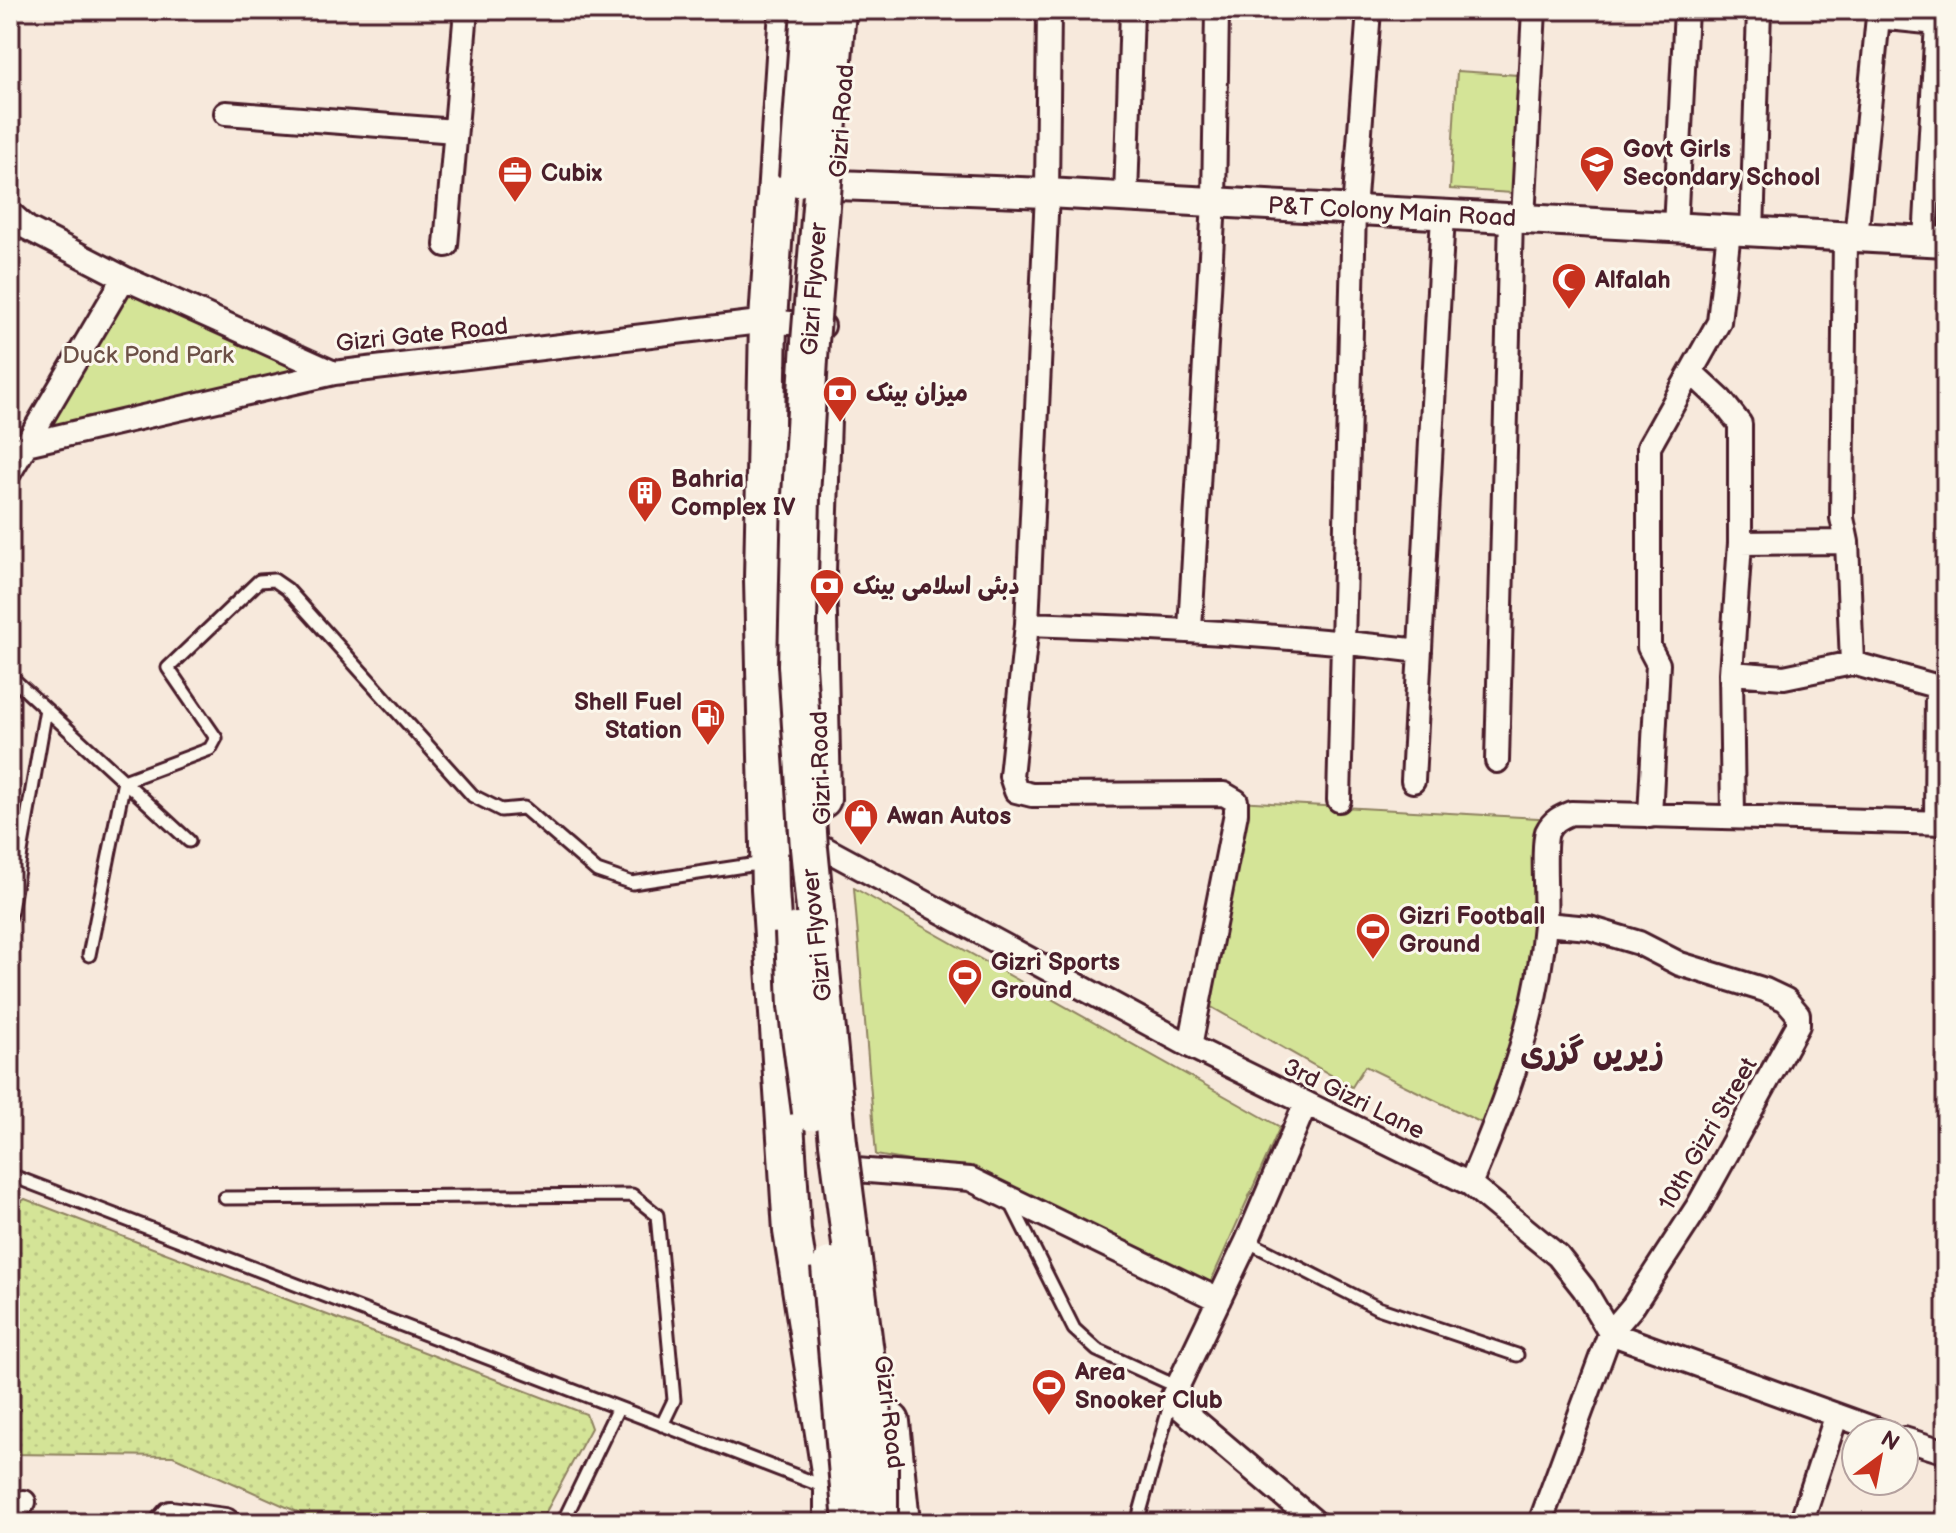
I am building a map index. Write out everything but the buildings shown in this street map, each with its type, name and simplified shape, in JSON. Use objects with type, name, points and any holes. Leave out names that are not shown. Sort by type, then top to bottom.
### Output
[{"type":"main road","points":[[788,10],[768,321],[763,579],[769,850],[792,1231],[833,1507]]},
{"type":"main road","name":"Gizri Flyover","points":[[810,10],[777,524],[777,708],[792,882],[797,1006],[831,1278],[852,1523]]},
{"type":"main road","name":"Gizri Flyover","points":[[837,10],[809,358],[801,496],[797,665],[809,848],[838,1143],[879,1462],[879,1523]]},
{"type":"main road","name":"Gizri Road","points":[[850,10],[828,326],[817,571],[824,848],[856,1170],[896,1455],[901,1523]]},
{"type":"street","points":[[446,245],[466,10]]},
{"type":"street","points":[[1049,10],[1047,193],[1027,624],[1011,776],[1016,791],[1032,795],[1224,794],[1236,801],[1190,1046]]},
{"type":"street","points":[[1126,197],[1132,10]]},
{"type":"street","points":[[1190,629],[1214,202],[1217,10]]},
{"type":"street","points":[[1339,800],[1354,211],[1369,10]]},
{"type":"street","points":[[1497,761],[1517,219],[1534,10]]},
{"type":"street","points":[[1675,228],[1686,10]]},
{"type":"street","points":[[1650,816],[1658,664],[1649,647],[1649,447],[1719,322],[1741,231],[1759,10]]},
{"type":"street","points":[[1852,663],[1847,542],[1842,518],[1851,237],[1878,17],[1941,24],[1935,242]]},
{"type":"street","points":[[226,113],[455,131]]},
{"type":"street","name":"P&T Colony Main Road","points":[[837,185],[1126,197],[1935,242]]},
{"type":"street","name":"Gizri Gate Road","points":[[10,213],[27,228],[124,278],[334,373],[768,321],[828,326]]},
{"type":"street","points":[[1413,781],[1443,215]]},
{"type":"street","points":[[10,472],[124,278]]},
{"type":"street","points":[[1691,372],[1721,400],[1740,424],[1740,543],[1731,673],[1733,817]]},
{"type":"street","points":[[26,444],[334,373]]},
{"type":"street","points":[[1740,543],[1847,542]]},
{"type":"street","points":[[1027,624],[1190,629],[1343,641],[1420,651]]},
{"type":"street","points":[[1470,1184],[1503,1108],[1531,1011],[1545,924],[1547,832],[1556,819],[1571,813],[1941,823],[1942,688],[1852,663],[1784,677],[1731,673]]},
{"type":"street","name":"3rd Gizri Lane","points":[[769,850],[824,848],[1190,1046],[1470,1184],[1558,1256],[1584,1289],[1610,1333]]},
{"type":"street","name":"10th Gizri Street","points":[[1540,1523],[1610,1333],[1633,1306],[1698,1206],[1798,1025],[1798,1014],[1786,1000],[1765,990],[1680,964],[1639,943],[1589,928],[1545,924]]},
{"type":"street","points":[[1305,1105],[1247,1241],[1175,1394],[1316,1523]]},
{"type":"street","points":[[856,1170],[970,1179],[1219,1300]]},
{"type":"street","points":[[1610,1333],[1840,1418]]},
{"type":"street","points":[[1801,1523],[1836,1417]]},
{"type":"street","points":[[1920,1444],[1946,1452]]},
{"type":"street","points":[[10,1499],[24,1502],[10,1516]]},
{"type":"street","points":[[165,1523],[171,1516],[225,1523]]},
{"type":"lane","points":[[124,781],[210,749],[216,738],[168,668],[259,581],[274,580],[287,589],[473,796],[501,810],[524,808],[597,871],[632,883],[769,850]]},
{"type":"lane","points":[[10,676],[189,841]]},
{"type":"lane","points":[[10,916],[16,847],[46,709]]},
{"type":"lane","points":[[89,955],[124,781]]},
{"type":"lane","points":[[10,1175],[662,1425],[833,1507]]},
{"type":"lane","points":[[225,1198],[632,1195],[657,1215],[674,1400],[662,1425]]},
{"type":"lane","points":[[1008,1197],[1074,1329],[1097,1350],[1175,1394],[1137,1523]]},
{"type":"lane","points":[[1247,1241],[1378,1308],[1517,1355]]},
{"type":"lane","points":[[570,1523],[564,1520],[618,1408]]},
{"type":"green space","points":[[1457,71],[1518,75],[1512,193],[1450,189]]},
{"type":"green space","name":"Duck Pond Park","points":[[124,278],[334,373],[26,444]]},
{"type":"green space","name":"Gizri Football Ground","points":[[1236,801],[1556,819],[1535,997],[1486,1125],[1365,1066],[1352,1087],[1199,1000]]},
{"type":"green space","name":"Gizri Sports Ground","points":[[854,888],[1280,1127],[1208,1288],[981,1174],[876,1155]]},
{"type":"green space","points":[[25,1199],[586,1414],[591,1428],[540,1523],[322,1523],[173,1456],[10,1454],[10,1210]]},
{"type":"place","name":"Govt Girls Secondary School","points":[[1597,194]]},
{"type":"place","name":"Cubix","points":[[515,204]]},
{"type":"place","name":"Alfalah","points":[[1569,311]]},
{"type":"place","name":"میزان بینک","points":[[840,424]]},
{"type":"place","name":"Bahria Complex IV","points":[[645,524]]},
{"type":"place","name":"دبئی اسلامی بینک","points":[[827,617]]},
{"type":"place","name":"Shell Fuel Station","points":[[708,747]]},
{"type":"place","name":"Awan Autos","points":[[861,847]]},
{"type":"place","name":"Gizri Football Ground","points":[[1373,961]]},
{"type":"place","name":"Gizri Sports Ground","points":[[965,1007]]},
{"type":"place","name":"Area Snooker Club","points":[[1049,1417]]},
{"type":"district","name":"زیریں گزری","points":[[1592,1054]]}]
